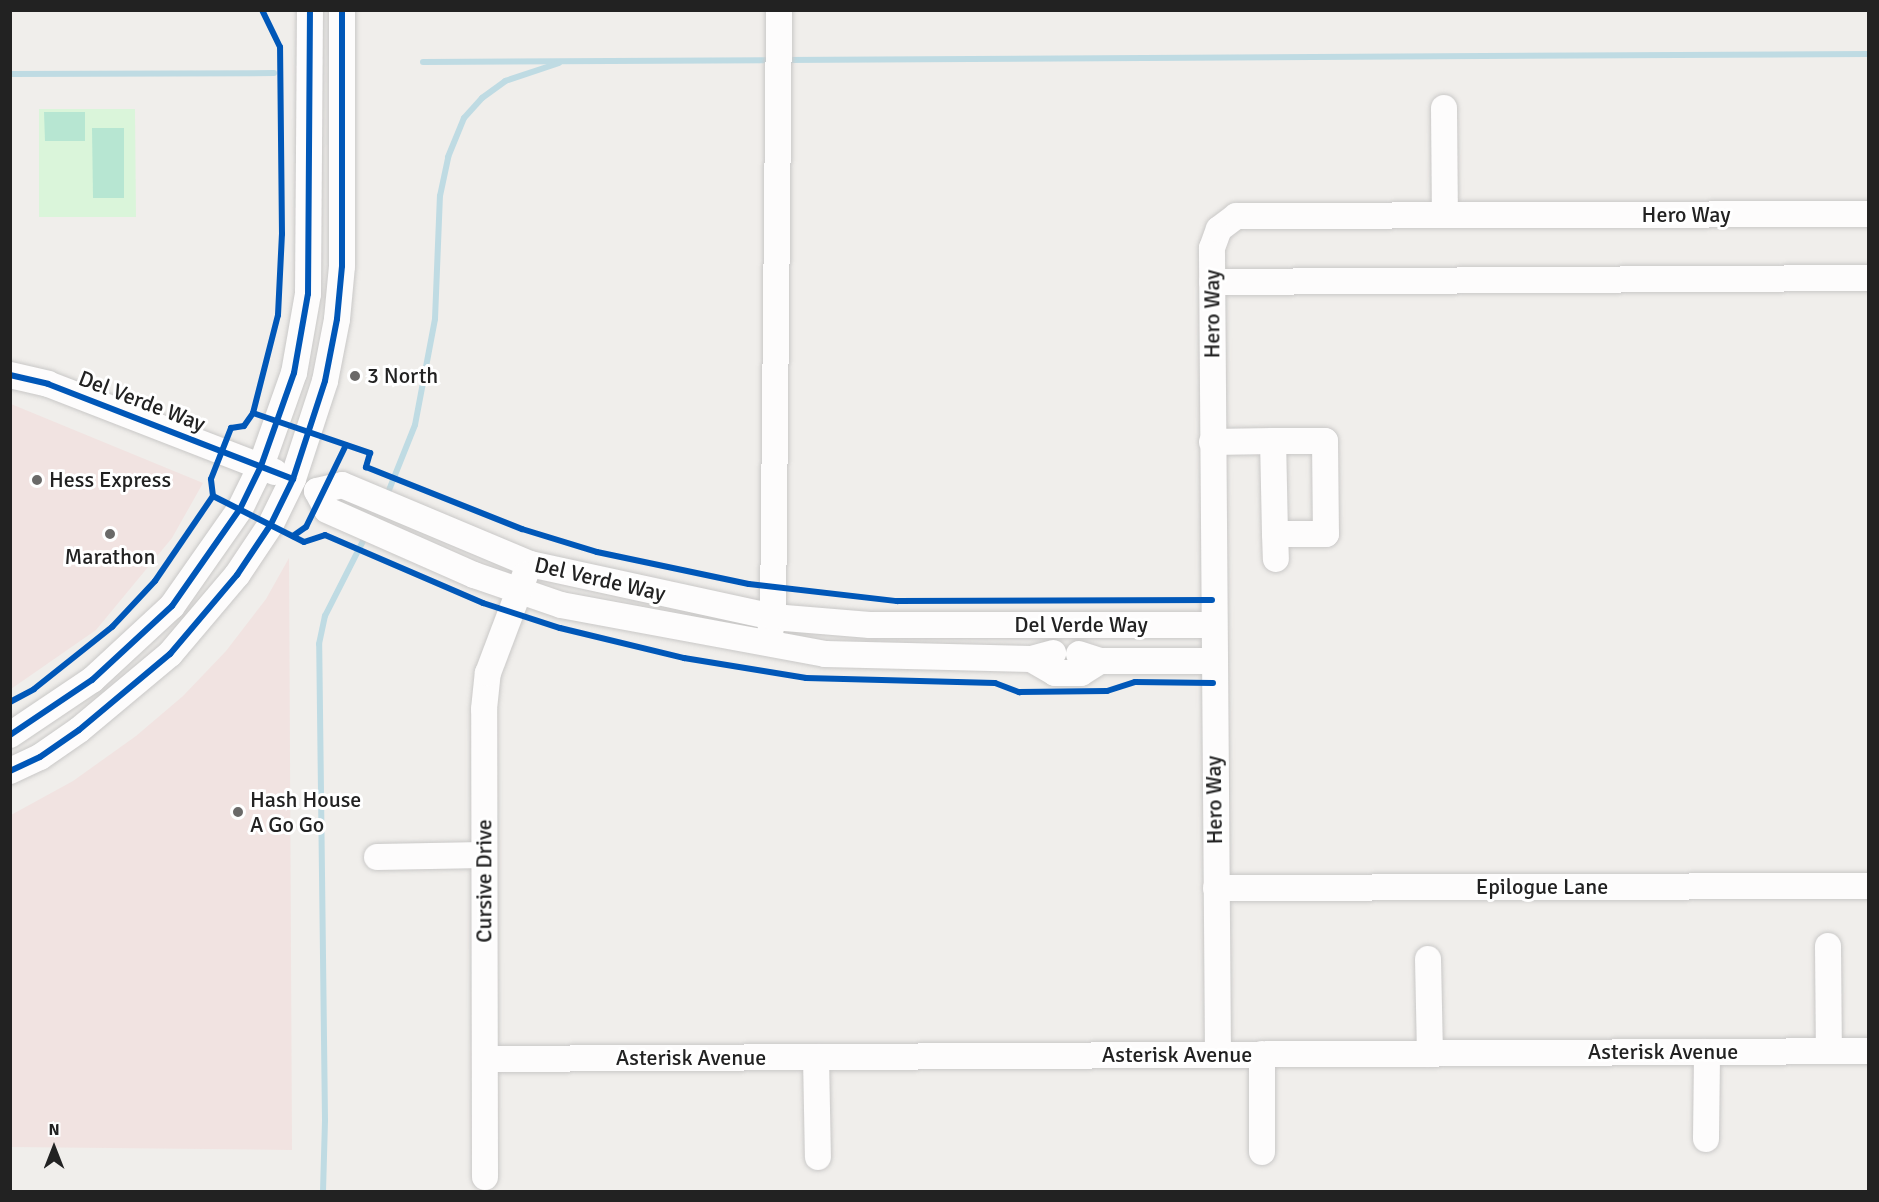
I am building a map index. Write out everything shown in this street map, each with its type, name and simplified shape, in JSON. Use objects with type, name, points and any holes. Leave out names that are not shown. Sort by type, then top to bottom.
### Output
[{"type":"street","points":[[10,735],[92,680],[172,606],[240,509],[261,466],[294,373],[308,294],[310,10]]},
{"type":"street","points":[[10,771],[40,757],[79,730],[170,654],[237,575],[271,524],[293,479],[325,381],[337,319],[342,266],[342,10]]},
{"type":"street","points":[[767,645],[773,617],[779,10]]},
{"type":"street","points":[[1444,108],[1444,215]]},
{"type":"street","name":"Hero Way","points":[[1218,1055],[1212,661],[1212,248],[1219,229],[1236,216],[1869,214]]},
{"type":"street","points":[[1212,282],[1869,279]]},
{"type":"street","name":"Del Verde Way","points":[[10,375],[48,384],[293,479],[317,491],[327,510],[519,591],[561,605],[825,654],[1042,656],[1055,673],[1081,674],[1090,657],[1212,661]]},
{"type":"street","points":[[1212,441],[1273,441],[1325,441],[1326,534],[1275,546],[1273,441]]},
{"type":"street","name":"Del Verde Way","points":[[317,491],[342,485],[530,564],[773,617],[870,625],[1212,625]]},
{"type":"street","name":"Cursive Drive","points":[[485,1177],[484,709],[488,673],[530,564]]},
{"type":"street","points":[[1031,625],[1042,656]]},
{"type":"street","points":[[377,857],[484,855]]},
{"type":"street","name":"Epilogue Lane","points":[[1216,888],[1869,886]]},
{"type":"street","points":[[1828,946],[1829,1052]]},
{"type":"street","points":[[1428,959],[1430,1054]]},
{"type":"street","name":"Asterisk Avenue","points":[[485,1059],[1869,1051]]},
{"type":"street","points":[[1706,1139],[1707,1052]]},
{"type":"street","points":[[1262,1054],[1262,1152]]},
{"type":"street","points":[[816,1057],[818,1156]]},
{"type":"shaded area","points":[[11,404],[203,483],[172,538],[96,630],[11,689]]},
{"type":"shaded area","points":[[289,558],[292,1150],[11,1147],[11,815],[73,781],[136,736],[183,696],[226,651],[266,599]]},
{"type":"green space","points":[[39,109],[135,109],[136,217],[39,217]]},
{"type":"green space","points":[[44,112],[85,112],[85,141],[45,141]]},
{"type":"green space","points":[[92,128],[124,128],[124,198],[93,198]]},
{"type":"waterway","points":[[783,60],[1868,54]]},
{"type":"waterway","points":[[423,62],[773,60]]},
{"type":"waterway","points":[[387,495],[415,425],[435,319],[440,196],[448,157],[464,118],[482,98],[505,81],[559,63]]},
{"type":"waterway","points":[[10,74],[274,73]]},
{"type":"waterway","points":[[323,1192],[325,1120],[319,644],[325,616],[365,537]]},
{"type":"cycle path","points":[[10,702],[34,689],[112,627],[155,581],[213,496],[211,479],[231,428],[244,426],[253,413],[278,315],[282,234],[280,47],[262,10]]},
{"type":"cycle path","points":[[10,735],[92,680],[172,606],[240,509],[261,466],[294,373],[308,294],[310,10]]},
{"type":"cycle path","points":[[10,771],[40,757],[79,730],[170,654],[237,575],[271,524],[293,479],[325,381],[337,319],[342,266],[342,10]]},
{"type":"cycle path","points":[[10,375],[48,384],[293,479]]},
{"type":"cycle path","points":[[253,413],[370,453],[366,467],[522,529],[597,552],[749,584],[897,601],[1212,600]]},
{"type":"cycle path","points":[[293,536],[306,527],[346,445]]},
{"type":"cycle path","points":[[213,496],[304,542],[325,535],[483,603],[560,628],[684,658],[806,678],[995,683],[1019,692],[1107,691],[1135,682],[1213,683]]},
{"type":"place","name":"3 North","points":[[355,376]]},
{"type":"place","name":"Hess Express","points":[[37,480]]},
{"type":"place","name":"Marathon","points":[[110,534]]},
{"type":"place","name":"Hash House A Go Go","points":[[238,812]]}]
